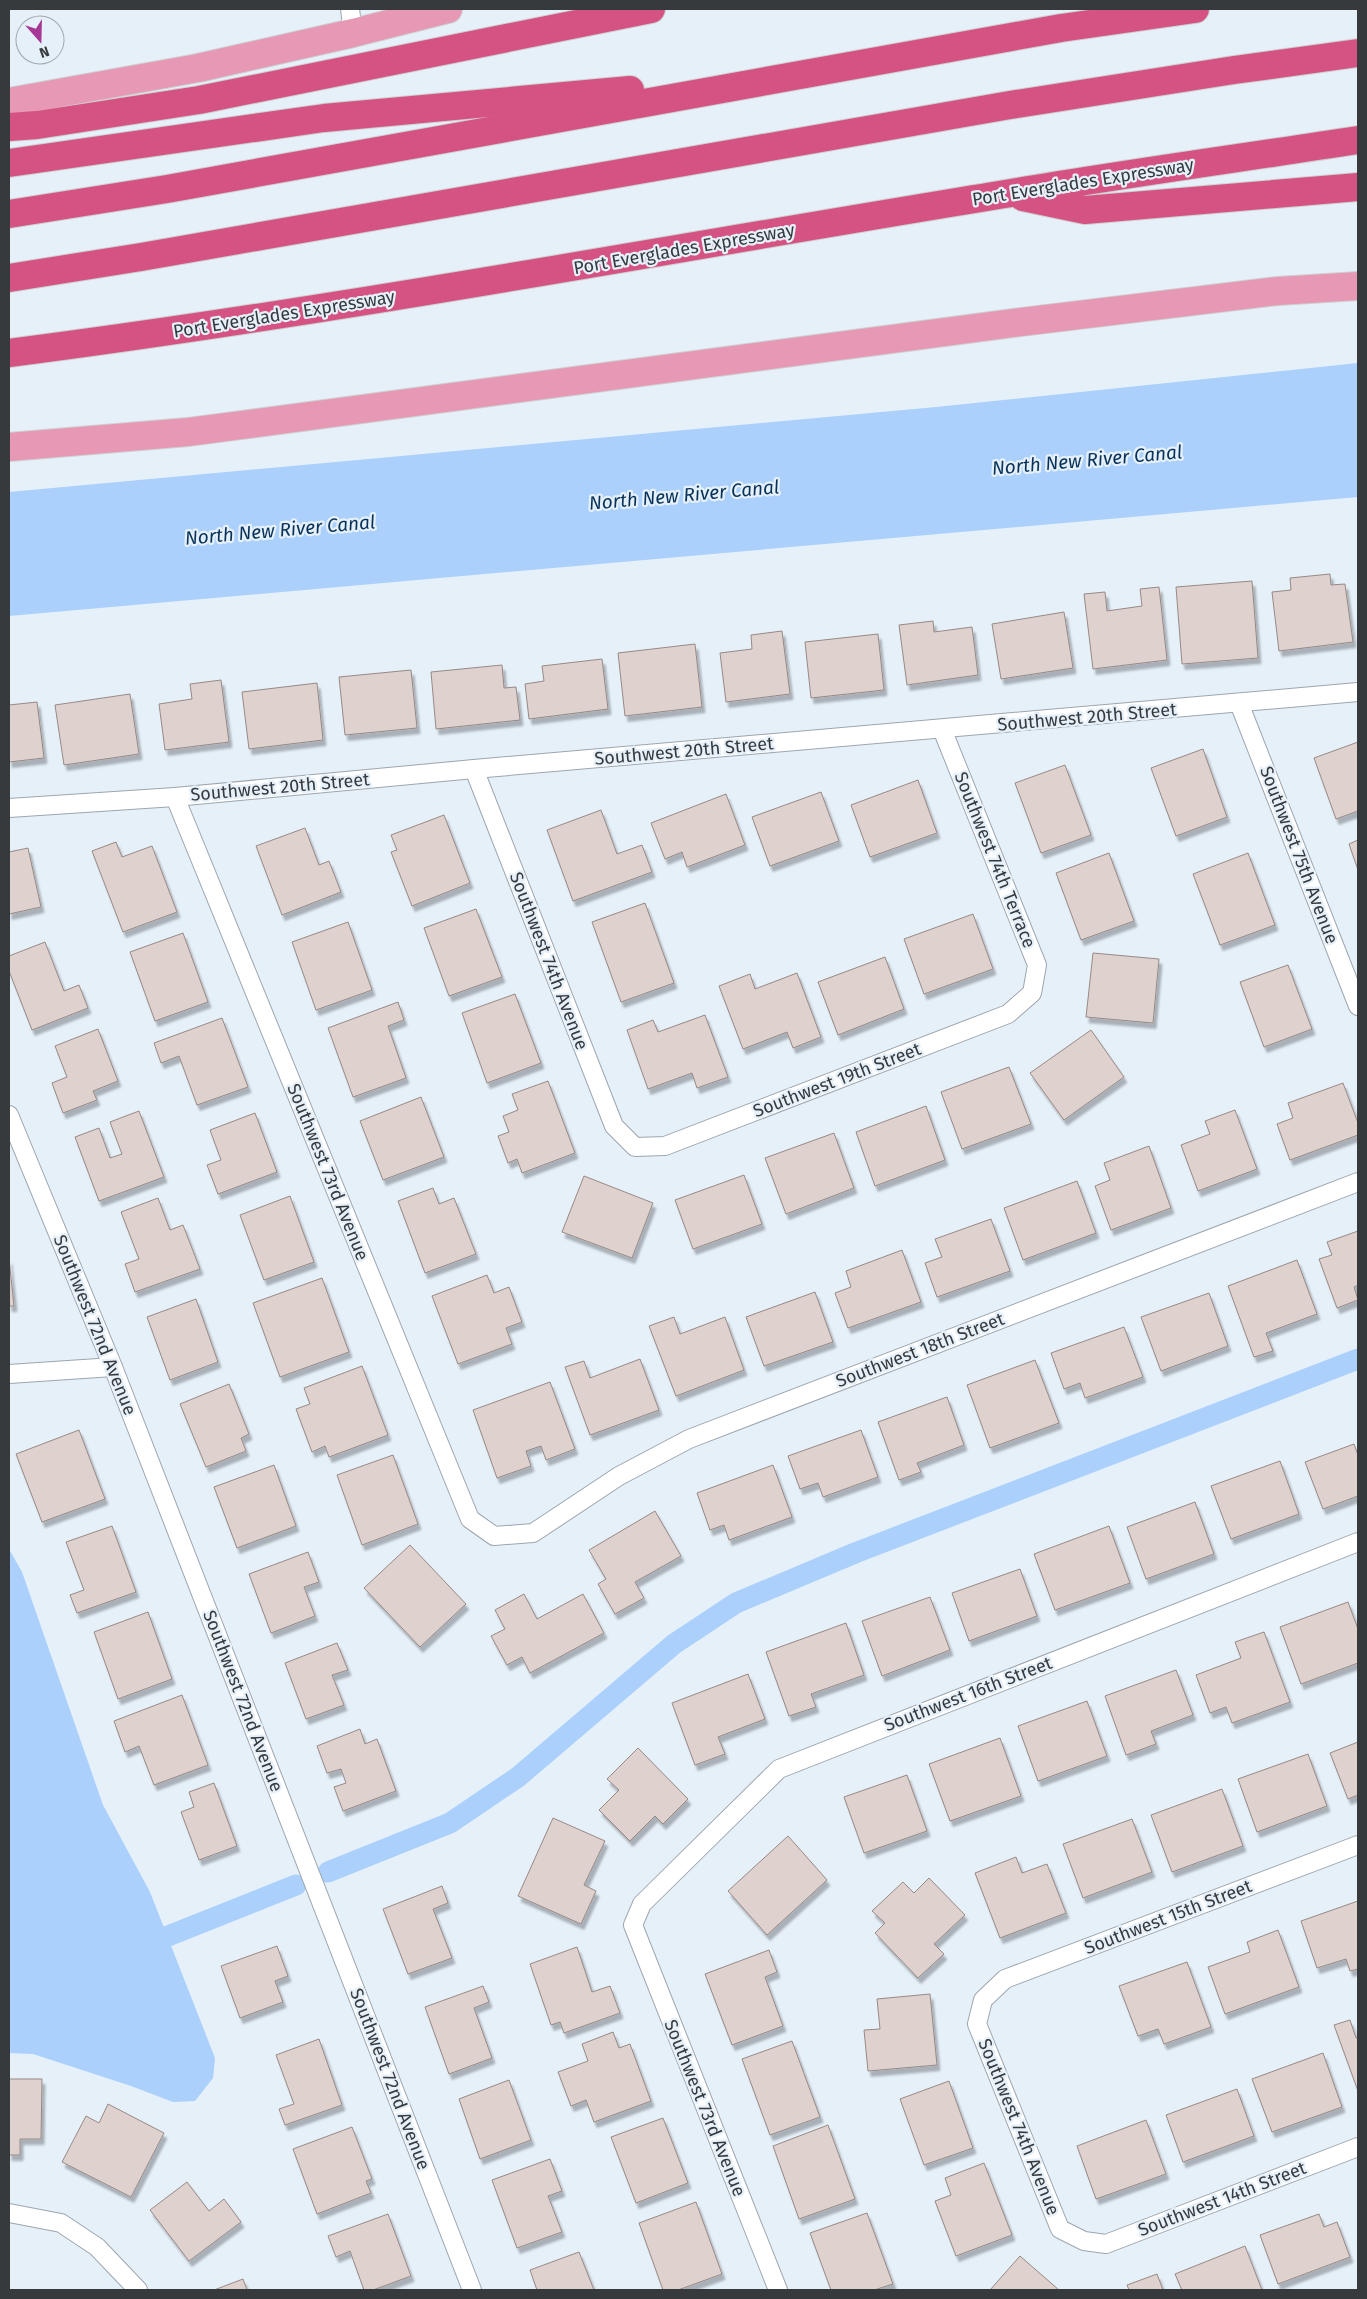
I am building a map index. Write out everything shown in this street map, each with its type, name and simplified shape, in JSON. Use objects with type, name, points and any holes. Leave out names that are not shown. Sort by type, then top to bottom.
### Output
[{"type":"highway","points":[[9,127],[37,125],[199,100],[651,9]]},
{"type":"highway","points":[[9,214],[167,189],[1062,28],[1195,9]]},
{"type":"highway","points":[[9,278],[141,257],[1010,105],[1234,70],[1358,53]]},
{"type":"highway","points":[[9,163],[324,118],[816,72]]},
{"type":"highway","name":"Port Everglades Expressway","points":[[9,353],[384,300],[1007,193],[1358,140]]},
{"type":"highway","points":[[1007,193],[1085,210],[1358,187]]},
{"type":"main road","points":[[9,102],[189,69],[351,21],[448,9]]},
{"type":"main road","points":[[9,447],[188,432],[1041,320],[1278,291],[1358,286]]},
{"type":"street","name":"Southwest 20th Street","points":[[9,808],[174,797],[1358,692]]},
{"type":"street","name":"Southwest 75th Avenue","points":[[1239,703],[1358,1006]]},
{"type":"street","name":"Southwest 74th Terrace","points":[[942,729],[1037,965],[1032,993]]},
{"type":"street","name":"Southwest 74th Avenue","points":[[474,769],[614,1126],[635,1147]]},
{"type":"street","name":"Southwest 73rd Avenue","points":[[174,797],[470,1519],[494,1536]]},
{"type":"street","name":"Southwest 19th Street","points":[[635,1147],[665,1146],[999,1018],[1008,1014],[1032,993]]},
{"type":"street","name":"Southwest 72nd Avenue","points":[[9,1115],[113,1367],[472,2290]]},
{"type":"street","name":"Southwest 18th Street","points":[[494,1536],[533,1533],[619,1476],[689,1439],[1358,1182]]},
{"type":"street","points":[[9,1374],[113,1367]]},
{"type":"street","name":"Southwest 16th Street","points":[[633,1925],[642,1904],[779,1769],[1358,1542]]},
{"type":"street","name":"Southwest 15th Street","points":[[983,2000],[1006,1979],[1358,1845]]},
{"type":"street","name":"Southwest 73rd Avenue","points":[[633,1925],[778,2290]]},
{"type":"street","name":"Southwest 74th Avenue","points":[[983,2000],[977,2024],[1060,2229],[1084,2241]]},
{"type":"street","name":"Southwest 14th Street","points":[[1084,2241],[1106,2244],[1358,2147]]},
{"type":"street","points":[[9,2213],[61,2223],[97,2247],[138,2290]]},
{"type":"water","name":"North New River Canal","points":[[1358,363],[1358,497],[9,616],[9,492],[936,407]]},
{"type":"water","points":[[9,1549],[22,1572],[103,1805],[150,1892],[215,2058],[213,2078],[195,2101],[173,2102],[131,2086],[33,2054],[9,2053]]},
{"type":"building","points":[[1330,574],[1331,585],[1345,584],[1353,642],[1279,651],[1272,592],[1291,590],[1290,578]]},
{"type":"building","points":[[1252,581],[1258,658],[1182,664],[1176,587]]},
{"type":"building","points":[[1159,587],[1167,660],[1093,669],[1084,594],[1105,592],[1107,611],[1142,606],[1140,589]]},
{"type":"building","points":[[1064,612],[1073,668],[1001,679],[992,624]]},
{"type":"building","points":[[933,621],[934,632],[972,627],[978,675],[907,685],[899,625]]},
{"type":"building","points":[[782,631],[790,694],[726,702],[720,653],[752,649],[751,635]]},
{"type":"building","points":[[878,634],[884,690],[811,698],[805,642]]},
{"type":"building","points":[[695,644],[702,707],[625,716],[618,653]]},
{"type":"building","points":[[602,659],[608,709],[529,719],[525,684],[544,681],[542,666]]},
{"type":"building","points":[[502,665],[504,688],[516,687],[520,720],[436,729],[431,672]]},
{"type":"building","points":[[411,670],[417,728],[345,735],[339,677]]},
{"type":"building","points":[[221,680],[229,742],[165,750],[159,704],[192,699],[190,684]]},
{"type":"building","points":[[317,683],[323,740],[249,749],[242,692]]},
{"type":"building","points":[[130,694],[139,754],[64,765],[55,705]]},
{"type":"building","points":[[37,702],[44,758],[9,762],[9,705]]},
{"type":"building","points":[[1358,742],[1358,811],[1336,819],[1314,758]]},
{"type":"building","points":[[1203,749],[1227,817],[1176,836],[1151,768]]},
{"type":"building","points":[[1065,765],[1091,835],[1041,853],[1015,783]]},
{"type":"building","points":[[918,780],[937,833],[870,857],[851,805]]},
{"type":"building","points":[[821,792],[839,841],[770,866],[752,817]]},
{"type":"building","points":[[726,794],[745,845],[687,867],[682,852],[665,859],[651,823]]},
{"type":"building","points":[[601,810],[617,854],[642,845],[652,872],[573,901],[547,830]]},
{"type":"building","points":[[444,815],[470,883],[412,906],[391,852],[397,850],[391,835]]},
{"type":"building","points":[[305,828],[319,865],[329,861],[341,892],[282,915],[256,846]]},
{"type":"building","points":[[1358,840],[1358,870],[1349,844]]},
{"type":"building","points":[[116,842],[122,857],[152,846],[177,912],[123,932],[92,851]]},
{"type":"building","points":[[28,848],[41,907],[9,914],[9,852]]},
{"type":"building","points":[[1109,853],[1134,921],[1081,940],[1056,873]]},
{"type":"building","points":[[1248,853],[1275,925],[1220,945],[1193,874]]},
{"type":"building","points":[[645,903],[674,983],[621,1002],[592,922]]},
{"type":"building","points":[[476,909],[502,977],[449,996],[424,928]]},
{"type":"building","points":[[973,914],[993,969],[924,994],[904,939]]},
{"type":"building","points":[[348,922],[372,990],[316,1010],[292,942]]},
{"type":"building","points":[[183,933],[208,1002],[155,1021],[130,952]]},
{"type":"building","points":[[45,942],[64,991],[79,985],[88,1008],[32,1030],[9,971],[9,956]]},
{"type":"building","points":[[1093,953],[1159,959],[1153,1023],[1086,1017]]},
{"type":"building","points":[[885,957],[904,1009],[838,1035],[818,982]]},
{"type":"building","points":[[1288,965],[1312,1029],[1264,1047],[1240,982]]},
{"type":"building","points":[[797,973],[821,1037],[793,1048],[787,1032],[743,1049],[719,986],[750,974],[755,989]]},
{"type":"building","points":[[515,994],[541,1063],[487,1083],[462,1013]]},
{"type":"building","points":[[398,1002],[404,1020],[388,1026],[406,1078],[353,1097],[328,1028]]},
{"type":"building","points":[[705,1015],[728,1077],[697,1088],[692,1073],[648,1089],[627,1030],[653,1020],[658,1032]]},
{"type":"building","points":[[222,1018],[248,1087],[197,1105],[179,1056],[161,1063],[154,1043]]},
{"type":"building","points":[[98,1029],[118,1081],[93,1091],[97,1100],[63,1113],[52,1083],[67,1077],[55,1046]]},
{"type":"building","points":[[1091,1030],[1124,1077],[1064,1120],[1030,1073]]},
{"type":"building","points":[[1009,1067],[1031,1124],[962,1149],[941,1092]]},
{"type":"building","points":[[548,1081],[575,1153],[522,1173],[517,1159],[508,1163],[498,1136],[509,1132],[503,1116],[518,1110],[512,1094]]},
{"type":"building","points":[[1343,1083],[1358,1123],[1358,1135],[1290,1160],[1277,1124],[1293,1118],[1288,1103]]},
{"type":"building","points":[[421,1097],[444,1157],[383,1180],[360,1121]]},
{"type":"building","points":[[926,1106],[945,1160],[875,1186],[856,1132]]},
{"type":"building","points":[[1235,1110],[1257,1169],[1198,1191],[1181,1145],[1210,1134],[1205,1121]]},
{"type":"building","points":[[139,1111],[164,1177],[99,1201],[75,1137],[99,1128],[110,1158],[122,1154],[110,1122]]},
{"type":"building","points":[[255,1113],[277,1172],[218,1194],[207,1165],[221,1160],[210,1130]]},
{"type":"building","points":[[834,1133],[854,1188],[786,1214],[765,1158]]},
{"type":"building","points":[[1149,1146],[1171,1208],[1111,1230],[1095,1186],[1110,1180],[1104,1163]]},
{"type":"building","points":[[744,1175],[762,1224],[693,1249],[675,1200]]},
{"type":"building","points":[[584,1176],[653,1203],[632,1258],[562,1232]]},
{"type":"building","points":[[1077,1181],[1096,1233],[1023,1260],[1004,1208]]},
{"type":"building","points":[[433,1188],[439,1204],[454,1198],[476,1254],[425,1273],[398,1201]]},
{"type":"building","points":[[290,1196],[314,1262],[264,1280],[240,1215]]},
{"type":"building","points":[[158,1198],[170,1230],[183,1225],[200,1269],[135,1292],[125,1264],[139,1259],[121,1212]]},
{"type":"building","points":[[991,1219],[1010,1271],[937,1297],[925,1263],[942,1257],[935,1239]]},
{"type":"building","points":[[1358,1231],[1358,1285],[1354,1287],[1358,1300],[1337,1308],[1319,1259],[1332,1255],[1327,1242]]},
{"type":"building","points":[[902,1250],[921,1302],[848,1328],[835,1293],[851,1287],[846,1271]]},
{"type":"building","points":[[9,1259],[14,1306],[9,1306]]},
{"type":"building","points":[[1297,1260],[1317,1314],[1266,1333],[1273,1351],[1254,1357],[1228,1286]]},
{"type":"building","points":[[487,1275],[494,1293],[509,1287],[522,1322],[506,1328],[512,1344],[458,1364],[432,1296]]},
{"type":"building","points":[[322,1278],[349,1352],[280,1377],[253,1303]]},
{"type":"building","points":[[815,1292],[833,1342],[764,1366],[746,1317]]},
{"type":"building","points":[[1209,1293],[1228,1346],[1161,1371],[1141,1317]]},
{"type":"building","points":[[196,1299],[218,1362],[170,1380],[147,1317]]},
{"type":"building","points":[[674,1317],[680,1334],[725,1317],[744,1370],[676,1396],[649,1326]]},
{"type":"building","points":[[1124,1327],[1143,1377],[1085,1398],[1080,1383],[1064,1389],[1051,1353]]},
{"type":"building","points":[[640,1359],[659,1410],[590,1435],[565,1367],[584,1361],[590,1378]]},
{"type":"building","points":[[1035,1360],[1059,1423],[990,1448],[967,1385]]},
{"type":"building","points":[[362,1366],[388,1435],[329,1457],[325,1446],[312,1452],[296,1409],[310,1404],[304,1388]]},
{"type":"building","points":[[550,1382],[575,1449],[546,1460],[541,1446],[526,1451],[531,1466],[497,1478],[473,1410]]},
{"type":"building","points":[[229,1384],[249,1434],[241,1438],[246,1451],[206,1467],[180,1404]]},
{"type":"building","points":[[947,1397],[964,1445],[917,1463],[921,1472],[899,1480],[878,1422]]},
{"type":"building","points":[[79,1430],[105,1499],[42,1522],[16,1454]]},
{"type":"building","points":[[861,1430],[878,1477],[823,1497],[818,1483],[800,1489],[788,1456]]},
{"type":"building","points":[[1354,1444],[1358,1455],[1358,1496],[1323,1509],[1305,1462]]},
{"type":"building","points":[[393,1455],[418,1524],[362,1545],[337,1475]]},
{"type":"building","points":[[1280,1461],[1299,1514],[1231,1539],[1211,1486]]},
{"type":"building","points":[[274,1465],[296,1526],[237,1548],[214,1487]]},
{"type":"building","points":[[773,1465],[792,1517],[729,1540],[724,1525],[710,1530],[697,1493]]},
{"type":"building","points":[[1195,1502],[1214,1554],[1146,1579],[1127,1527]]},
{"type":"building","points":[[655,1511],[681,1556],[635,1582],[644,1598],[615,1614],[598,1584],[606,1579],[589,1550]]},
{"type":"building","points":[[112,1526],[136,1592],[77,1613],[70,1595],[84,1590],[66,1542]]},
{"type":"building","points":[[1109,1526],[1130,1583],[1055,1610],[1034,1554]]},
{"type":"building","points":[[410,1545],[466,1604],[420,1647],[364,1588]]},
{"type":"building","points":[[308,1552],[319,1582],[304,1587],[315,1616],[271,1633],[249,1574]]},
{"type":"building","points":[[1020,1569],[1037,1616],[969,1641],[952,1593]]},
{"type":"building","points":[[524,1594],[537,1619],[583,1594],[604,1633],[530,1673],[522,1657],[507,1665],[491,1636],[505,1629],[495,1610]]},
{"type":"building","points":[[930,1597],[950,1650],[882,1676],[862,1621]]},
{"type":"building","points":[[1348,1602],[1358,1629],[1358,1663],[1301,1684],[1280,1627]]},
{"type":"building","points":[[148,1612],[172,1679],[118,1699],[94,1632]]},
{"type":"building","points":[[846,1623],[864,1675],[811,1694],[816,1707],[789,1716],[766,1652]]},
{"type":"building","points":[[1264,1632],[1290,1702],[1232,1723],[1226,1707],[1210,1713],[1196,1675],[1241,1658],[1235,1642]]},
{"type":"building","points":[[337,1643],[348,1670],[332,1675],[344,1705],[306,1719],[285,1663]]},
{"type":"building","points":[[1176,1670],[1193,1715],[1151,1731],[1156,1744],[1126,1755],[1105,1696]]},
{"type":"building","points":[[748,1674],[765,1719],[718,1737],[725,1754],[695,1765],[672,1703]]},
{"type":"building","points":[[182,1695],[208,1765],[154,1785],[139,1746],[125,1752],[114,1721]]},
{"type":"building","points":[[1087,1701],[1107,1756],[1038,1781],[1018,1726]]},
{"type":"building","points":[[360,1729],[365,1744],[377,1739],[396,1791],[343,1811],[334,1787],[346,1783],[341,1769],[327,1773],[317,1746]]},
{"type":"building","points":[[1000,1738],[1021,1796],[950,1821],[929,1764]]},
{"type":"building","points":[[1358,1742],[1358,1795],[1348,1799],[1330,1753]]},
{"type":"building","points":[[638,1748],[688,1799],[663,1824],[655,1816],[630,1841],[599,1810],[619,1790],[607,1779]]},
{"type":"building","points":[[1308,1754],[1327,1806],[1257,1832],[1238,1779]]},
{"type":"building","points":[[907,1775],[927,1831],[864,1853],[844,1797]]},
{"type":"building","points":[[214,1783],[237,1846],[199,1860],[181,1812],[194,1807],[189,1792]]},
{"type":"building","points":[[1222,1789],[1243,1846],[1172,1872],[1151,1815]]},
{"type":"building","points":[[553,1818],[605,1841],[584,1885],[596,1891],[581,1924],[518,1896]]},
{"type":"building","points":[[1132,1819],[1152,1872],[1083,1898],[1063,1844]]},
{"type":"building","points":[[788,1836],[827,1880],[767,1935],[728,1891]]},
{"type":"building","points":[[1016,1857],[1022,1873],[1047,1864],[1066,1913],[1000,1938],[975,1873]]},
{"type":"building","points":[[929,1878],[965,1915],[934,1944],[944,1954],[918,1978],[875,1933],[885,1923],[872,1911],[903,1882],[914,1893]]},
{"type":"building","points":[[442,1886],[448,1903],[433,1909],[452,1958],[408,1974],[383,1909]]},
{"type":"building","points":[[1358,1901],[1358,1969],[1350,1971],[1346,1959],[1317,1968],[1301,1921]]},
{"type":"building","points":[[1278,1930],[1299,1987],[1225,2014],[1208,1967],[1250,1952],[1247,1942]]},
{"type":"building","points":[[277,1946],[288,1976],[275,1981],[283,2002],[240,2018],[221,1966]]},
{"type":"building","points":[[577,1947],[592,1992],[610,1986],[620,2013],[564,2033],[560,2022],[551,2025],[530,1964]]},
{"type":"building","points":[[769,1950],[777,1972],[765,1977],[783,2026],[732,2045],[705,1974]]},
{"type":"building","points":[[1187,1962],[1211,2027],[1164,2044],[1158,2029],[1138,2036],[1119,1986]]},
{"type":"building","points":[[483,1986],[489,2002],[474,2008],[492,2058],[449,2074],[425,2007]]},
{"type":"building","points":[[930,1994],[937,2065],[868,2071],[864,2030],[880,2029],[877,1999]]},
{"type":"building","points":[[1350,2020],[1356,2038],[1358,2037],[1358,2091],[1334,2025]]},
{"type":"building","points":[[613,2032],[619,2048],[630,2044],[651,2101],[594,2122],[586,2100],[571,2106],[558,2072],[588,2061],[582,2044]]},
{"type":"building","points":[[319,2039],[342,2105],[285,2125],[279,2109],[294,2104],[276,2055]]},
{"type":"building","points":[[792,2041],[820,2117],[770,2135],[742,2059]]},
{"type":"building","points":[[1323,2053],[1342,2107],[1272,2132],[1252,2079]]},
{"type":"building","points":[[9,2079],[42,2079],[41,2139],[20,2139],[20,2155],[9,2155]]},
{"type":"building","points":[[509,2080],[531,2140],[480,2159],[459,2099]]},
{"type":"building","points":[[949,2081],[973,2148],[924,2165],[900,2099]]},
{"type":"building","points":[[1237,2089],[1254,2136],[1183,2162],[1166,2115]]},
{"type":"building","points":[[108,2104],[164,2133],[131,2197],[62,2162],[86,2116],[99,2123]]},
{"type":"building","points":[[663,2118],[688,2183],[636,2203],[611,2137]]},
{"type":"building","points":[[1146,2120],[1166,2174],[1096,2199],[1077,2146]]},
{"type":"building","points":[[828,2125],[855,2199],[799,2219],[773,2146]]},
{"type":"building","points":[[352,2127],[372,2179],[366,2181],[371,2193],[317,2214],[293,2149]]},
{"type":"building","points":[[550,2159],[562,2191],[548,2196],[562,2232],[517,2248],[492,2180]]},
{"type":"building","points":[[984,2163],[1012,2235],[956,2256],[935,2201],[951,2195],[945,2178]]},
{"type":"building","points":[[187,2182],[209,2211],[224,2199],[241,2222],[189,2261],[150,2210]]},
{"type":"building","points":[[696,2202],[722,2274],[678,2290],[663,2290],[639,2223]]},
{"type":"building","points":[[867,2213],[893,2284],[874,2290],[831,2290],[810,2233]]},
{"type":"building","points":[[388,2214],[411,2276],[373,2290],[364,2290],[350,2251],[336,2257],[328,2236]]},
{"type":"building","points":[[1319,2214],[1324,2227],[1337,2222],[1350,2257],[1278,2284],[1260,2235]]},
{"type":"building","points":[[1245,2246],[1262,2290],[1182,2290],[1175,2274]]},
{"type":"building","points":[[579,2252],[594,2290],[537,2290],[530,2270]]},
{"type":"building","points":[[1020,2256],[1059,2290],[990,2290]]},
{"type":"building","points":[[1157,2274],[1163,2290],[1129,2290],[1127,2285]]},
{"type":"building","points":[[243,2279],[247,2290],[214,2290]]},
{"type":"waterway","points":[[328,1872],[450,1823],[518,1777],[674,1644],[736,1603],[855,1553],[1358,1359]]},
{"type":"waterway","points":[[158,1940],[296,1885]]}]
